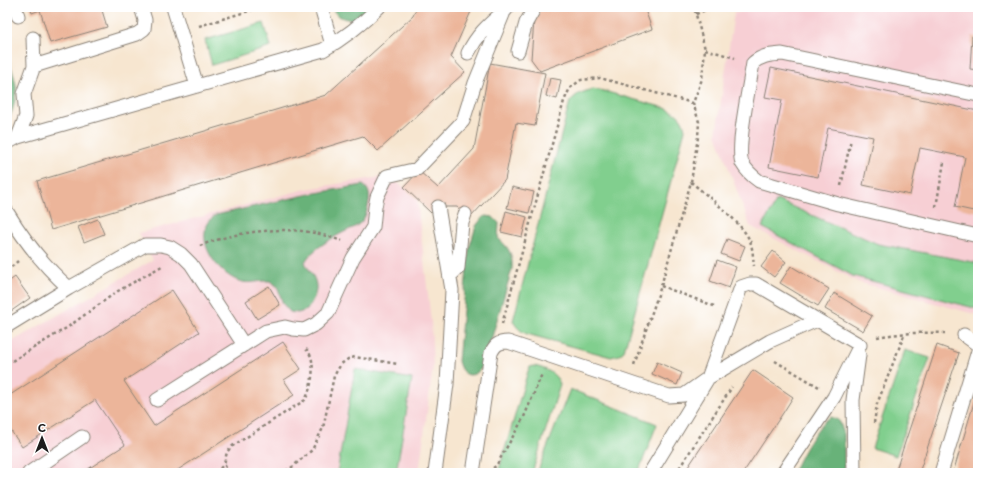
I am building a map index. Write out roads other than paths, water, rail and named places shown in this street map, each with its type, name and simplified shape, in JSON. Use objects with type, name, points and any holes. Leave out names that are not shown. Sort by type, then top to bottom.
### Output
[{"type":"lane","points":[[34,66],[137,34],[144,29],[144,20],[141,7]]},
{"type":"lane","points":[[174,7],[197,86]]},
{"type":"lane","points":[[321,7],[332,45]]},
{"type":"lane","points":[[13,140],[322,50],[360,26],[379,7]]},
{"type":"lane","points":[[518,51],[526,23],[535,7]]},
{"type":"lane","points":[[468,53],[475,40],[485,28],[506,10]]},
{"type":"lane","points":[[157,400],[266,331],[285,327],[304,330],[316,324],[328,313],[353,258],[373,227],[377,197],[387,176],[417,169],[463,121],[475,83],[506,10]]},
{"type":"lane","points":[[13,140],[26,116],[24,94],[34,66],[33,38]]},
{"type":"lane","points":[[978,95],[782,54],[770,55],[759,58],[754,63],[741,144],[742,163],[752,176],[759,181],[838,204],[978,236]]},
{"type":"lane","points":[[435,473],[447,384],[452,290],[438,207]]},
{"type":"lane","points":[[7,212],[15,226],[47,267],[69,288]]},
{"type":"lane","points":[[450,276],[458,268],[462,223],[465,214]]},
{"type":"lane","points":[[7,326],[69,288],[145,245],[162,245],[170,247],[181,254],[191,264],[244,345]]},
{"type":"lane","points":[[650,473],[708,378],[741,287],[756,284],[860,345]]},
{"type":"lane","points":[[473,473],[491,353],[496,344],[508,342],[669,396],[684,395],[708,378],[770,341],[817,320]]},
{"type":"lane","points":[[964,335],[978,345]]},
{"type":"lane","points":[[783,473],[834,397],[860,345]]},
{"type":"lane","points":[[854,473],[853,400],[860,345]]},
{"type":"lane","points":[[941,473],[978,351]]},
{"type":"lane","points":[[29,473],[82,436]]}]
